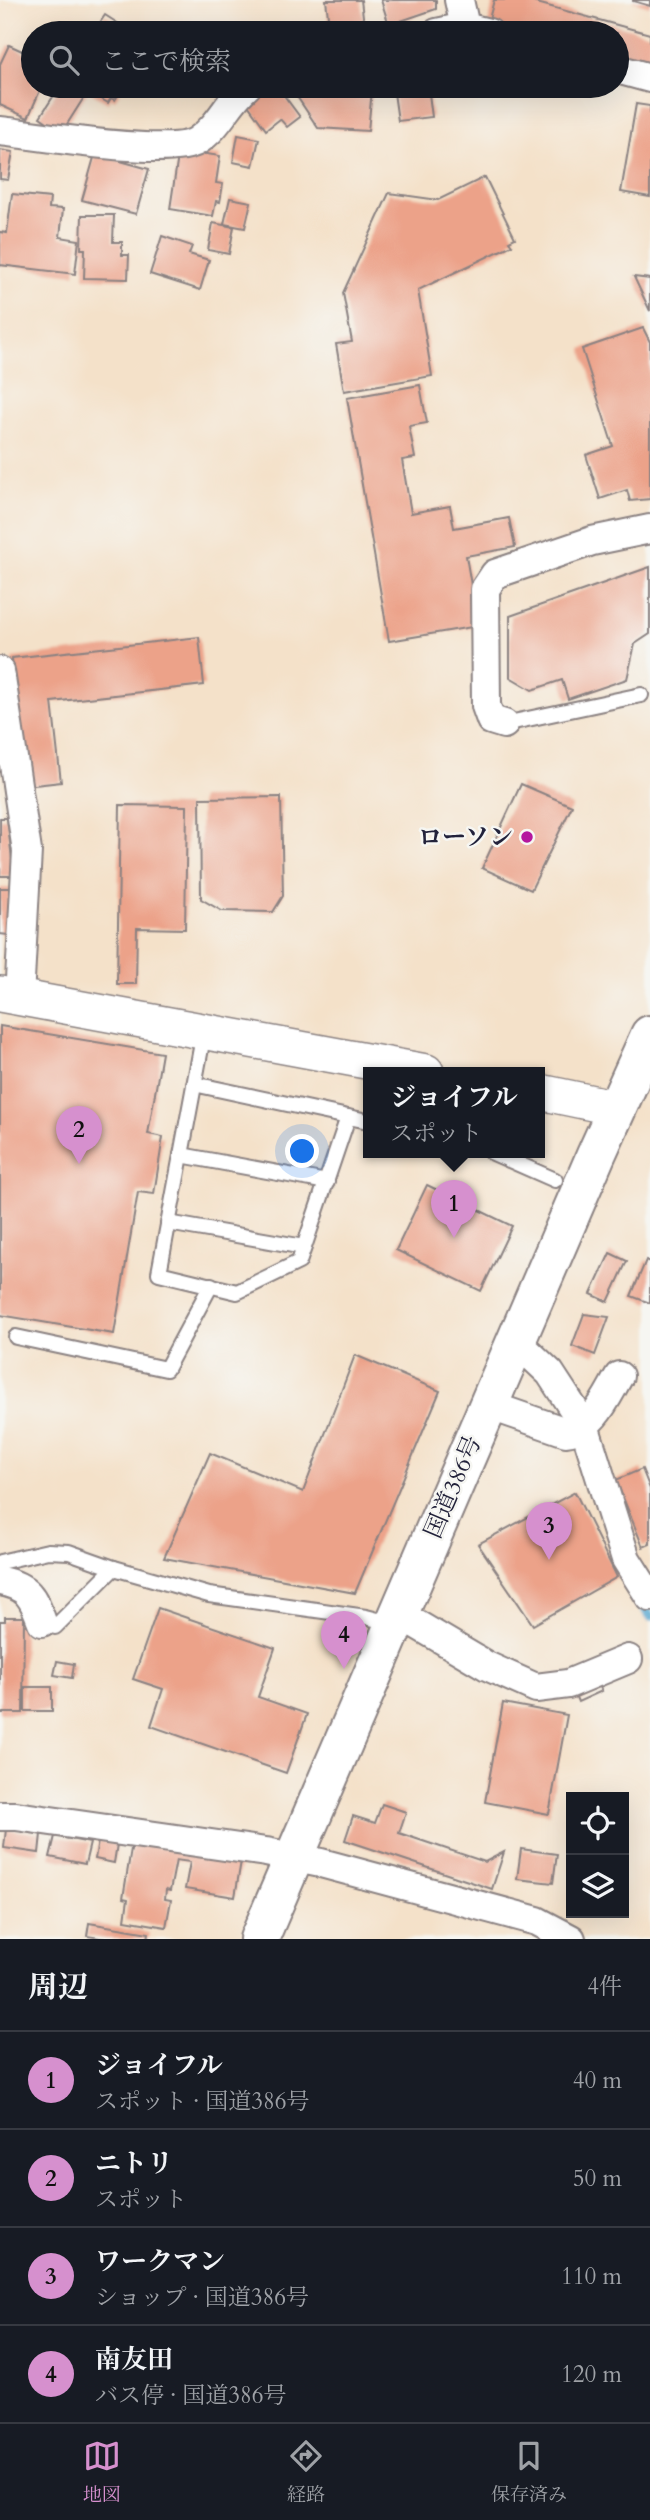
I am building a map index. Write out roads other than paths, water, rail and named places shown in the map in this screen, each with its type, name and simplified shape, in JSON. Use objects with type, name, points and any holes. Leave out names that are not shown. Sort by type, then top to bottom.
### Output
[{"type":"highway","name":"国道386号","points":[[260,1939],[488,1405],[617,1108],[649,1042]]},
{"type":"street","points":[[629,72],[650,78]]},
{"type":"street","points":[[0,131],[158,148],[195,143],[220,122],[235,98]]},
{"type":"street","points":[[504,724],[491,720],[486,706],[485,589],[495,575],[592,541],[650,528]]},
{"type":"street","points":[[0,671],[27,851],[10,996],[398,1067]]},
{"type":"street","points":[[545,1093],[617,1108]]},
{"type":"street","points":[[516,1341],[550,1373],[576,1429],[626,1559],[650,1597]]},
{"type":"street","points":[[576,1429],[595,1415],[619,1376]]},
{"type":"street","points":[[488,1405],[576,1429]]},
{"type":"street","points":[[0,1581],[16,1584],[34,1598],[49,1624]]},
{"type":"street","points":[[397,1619],[536,1688],[568,1684],[628,1659]]},
{"type":"street","points":[[0,1816],[114,1829],[321,1863],[537,1921],[571,1939]]},
{"type":"lane","points":[[504,724],[641,695]]},
{"type":"lane","points":[[204,1032],[159,1273],[237,1292],[299,1262],[348,1117]]},
{"type":"lane","points":[[194,1084],[363,1120]]},
{"type":"lane","points":[[181,1155],[327,1182]]},
{"type":"lane","points":[[505,1158],[555,1180]]},
{"type":"lane","points":[[169,1223],[304,1247]]},
{"type":"lane","points":[[16,1337],[166,1370],[211,1285]]},
{"type":"lane","points":[[0,1562],[48,1551],[69,1552],[209,1595],[397,1619]]},
{"type":"lane","points":[[49,1624],[114,1568]]},
{"type":"waterway","points":[[639,1600],[650,1617]]},
{"type":"place","name":"ローソン","points":[[527,837]]},
{"type":"place","name":"ニトリ","points":[[79,1164]]},
{"type":"place","name":"ジョイフル","points":[[454,1238]]},
{"type":"place","name":"ワークマン","points":[[549,1560]]},
{"type":"place","name":"南友田","points":[[344,1669]]}]
